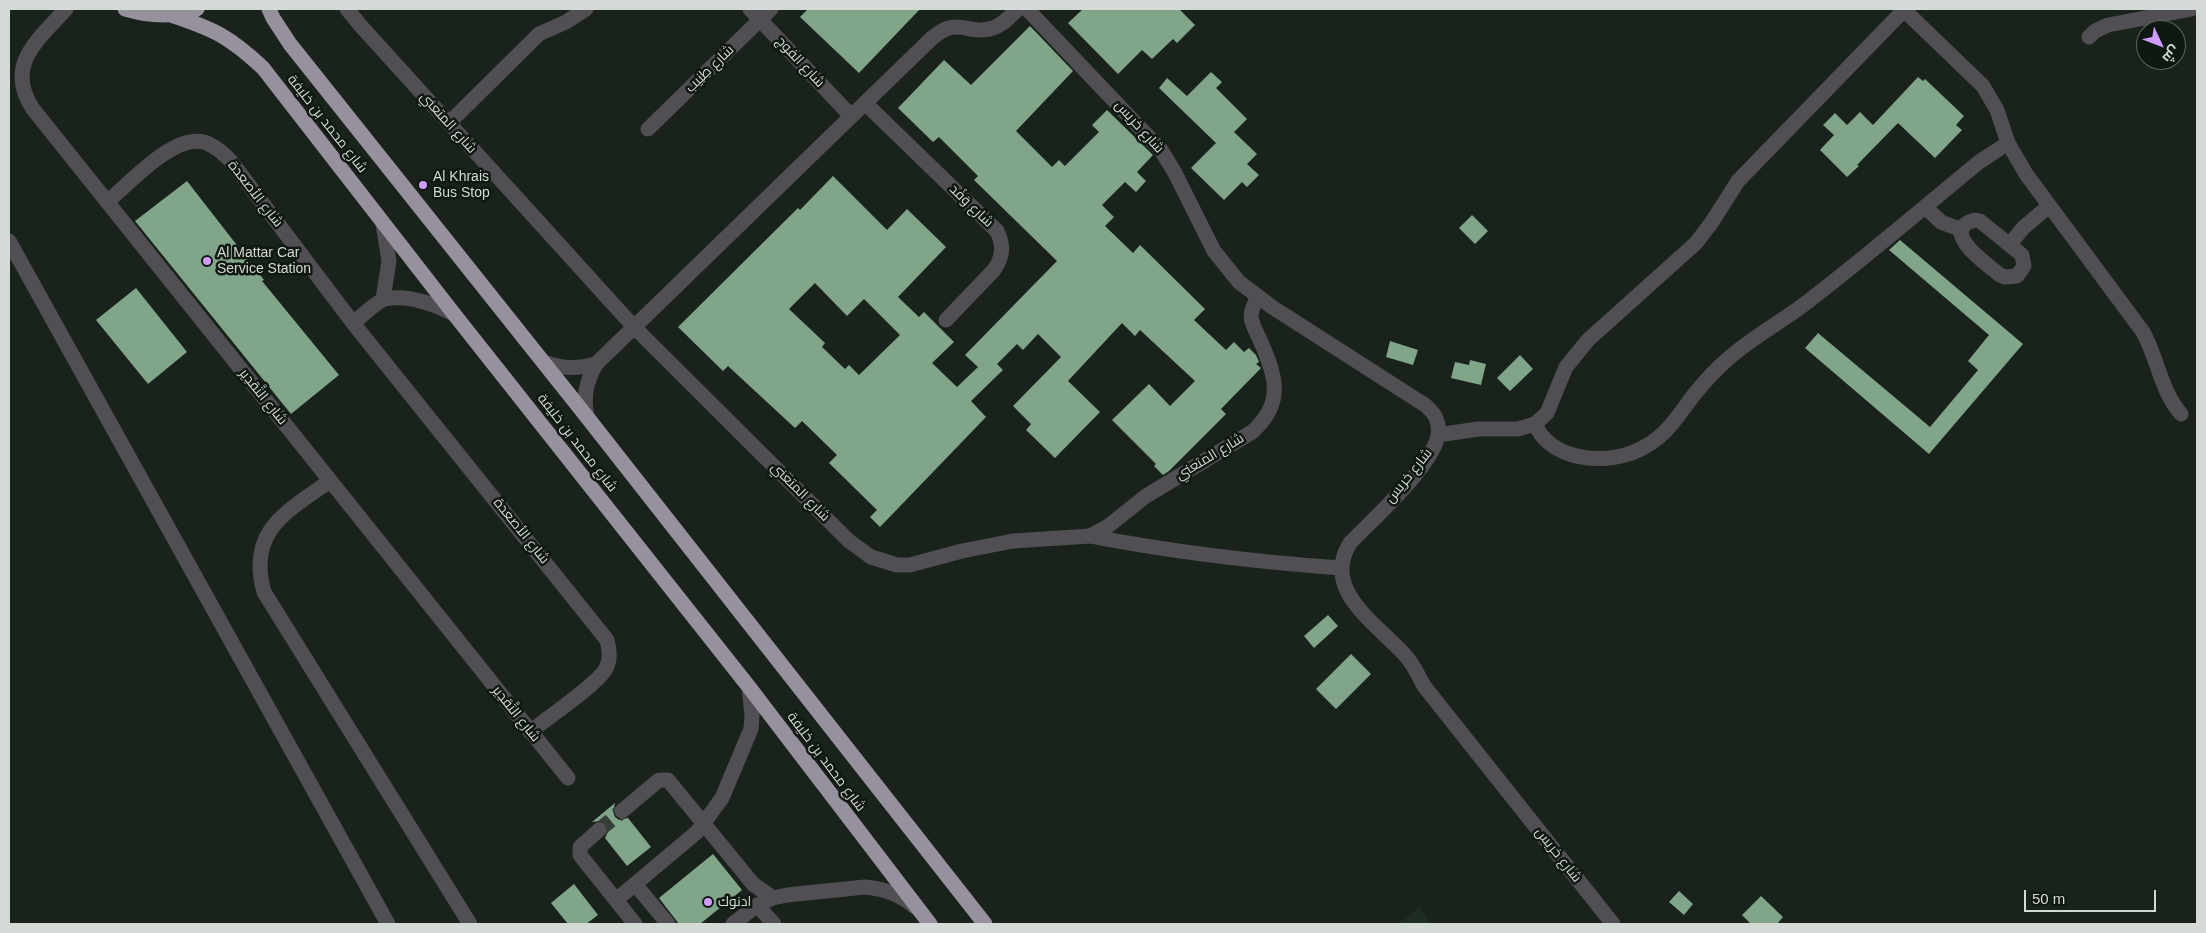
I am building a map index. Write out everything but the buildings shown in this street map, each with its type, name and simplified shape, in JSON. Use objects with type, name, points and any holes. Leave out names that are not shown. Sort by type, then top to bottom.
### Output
[{"type":"highway","points":[[125,9],[148,14],[171,15],[197,9]]},
{"type":"highway","name":"شارع محمد بن خليفة","points":[[269,9],[272,18],[290,44],[544,362],[985,924]]},
{"type":"highway","name":"شارع محمد بن خليفة","points":[[171,15],[221,33],[239,45],[263,68],[383,224],[749,687],[930,924]]},
{"type":"street","name":"شارع التَّقدِير","points":[[66,9],[31,47],[25,59],[21,71],[25,97],[568,778]]},
{"type":"street","name":"شارع المتعني","points":[[348,9],[360,25],[634,327],[849,541],[870,557],[897,565],[910,565],[987,545],[1030,539],[1090,536],[1107,527],[1146,496],[1252,432],[1266,417],[1274,398],[1275,378],[1273,368],[1252,322],[1252,309],[1258,297]]},
{"type":"street","points":[[449,123],[539,34],[566,22],[586,9]]},
{"type":"street","name":"شارع طِنِيب","points":[[648,129],[755,14],[771,9]]},
{"type":"street","points":[[587,417],[585,406],[587,384],[596,364],[939,31],[958,25],[983,30],[991,29],[1005,22],[1018,9]]},
{"type":"street","name":"شارع خريس","points":[[1027,9],[1161,150],[1175,173],[1214,251],[1229,272],[1258,297],[1431,410],[1438,421],[1438,435],[1433,448],[1415,473],[1350,543],[1342,559],[1341,577],[1347,594],[1405,654],[1424,686],[1613,924]]},
{"type":"street","points":[[1438,435],[1471,429],[1518,429],[1535,424],[1547,413],[1559,381],[1576,353],[1696,243],[1738,181],[1904,9],[1983,86],[1997,110],[2008,142],[2017,160],[2143,332],[2150,344],[2167,395],[2181,414]]},
{"type":"street","points":[[2089,38],[2095,31],[2108,25],[2192,9]]},
{"type":"street","name":"شارع الفوج","points":[[755,14],[851,116]]},
{"type":"street","name":"شارع وَفْد","points":[[865,103],[996,231],[1001,241],[1001,256],[994,270],[946,320]]},
{"type":"street","name":"شارع الأصعدة","points":[[107,202],[167,151],[180,144],[194,140],[206,142],[218,149],[230,160],[353,323],[607,640],[610,650],[609,661],[605,670],[598,678],[530,732]]},
{"type":"street","points":[[1535,424],[1547,442],[1573,455],[1604,458],[1626,454],[1646,446],[1669,429],[1710,376],[1729,358],[1804,304],[1979,162],[2008,142]]},
{"type":"street","points":[[1925,206],[1941,222],[1962,230]]},
{"type":"street","points":[[2010,244],[2023,228],[2049,206]]},
{"type":"street","points":[[1980,220],[2010,244],[2022,255],[2024,266],[2016,276],[2005,278],[1965,244],[1961,235],[1962,230],[1970,221],[1980,220]]},
{"type":"street","points":[[383,224],[389,262],[383,299]]},
{"type":"street","points":[[9,241],[388,924]]},
{"type":"street","points":[[353,323],[383,299],[402,298],[420,301],[438,306],[454,314]]},
{"type":"street","points":[[544,362],[554,366],[575,368],[596,364]]},
{"type":"street","points":[[330,480],[281,516],[272,526],[261,552],[259,565],[264,592],[470,924]]},
{"type":"street","points":[[1090,536],[1132,544],[1285,564],[1340,568]]},
{"type":"street","points":[[616,900],[697,832],[722,798],[746,743],[752,715],[749,687]]},
{"type":"street","points":[[622,811],[654,783],[663,779],[671,782],[753,884],[773,898]]},
{"type":"street","points":[[599,830],[580,847],[580,855],[635,924]]},
{"type":"street","points":[[635,884],[668,924]]},
{"type":"street","points":[[733,924],[757,905],[787,894],[877,888],[899,895],[916,907]]},
{"type":"street","points":[[757,905],[774,924]]},
{"type":"shaded area","points":[[1419,907],[1432,924],[1397,924]]},
{"type":"tunnel","points":[[599,830],[622,811]]},
{"type":"place","name":"Al Khrais Bus Stop","points":[[423,185]]},
{"type":"place","name":"Al Mattar Car Service Station","points":[[207,261]]},
{"type":"place","name":"ادنوك","points":[[708,902]]}]
